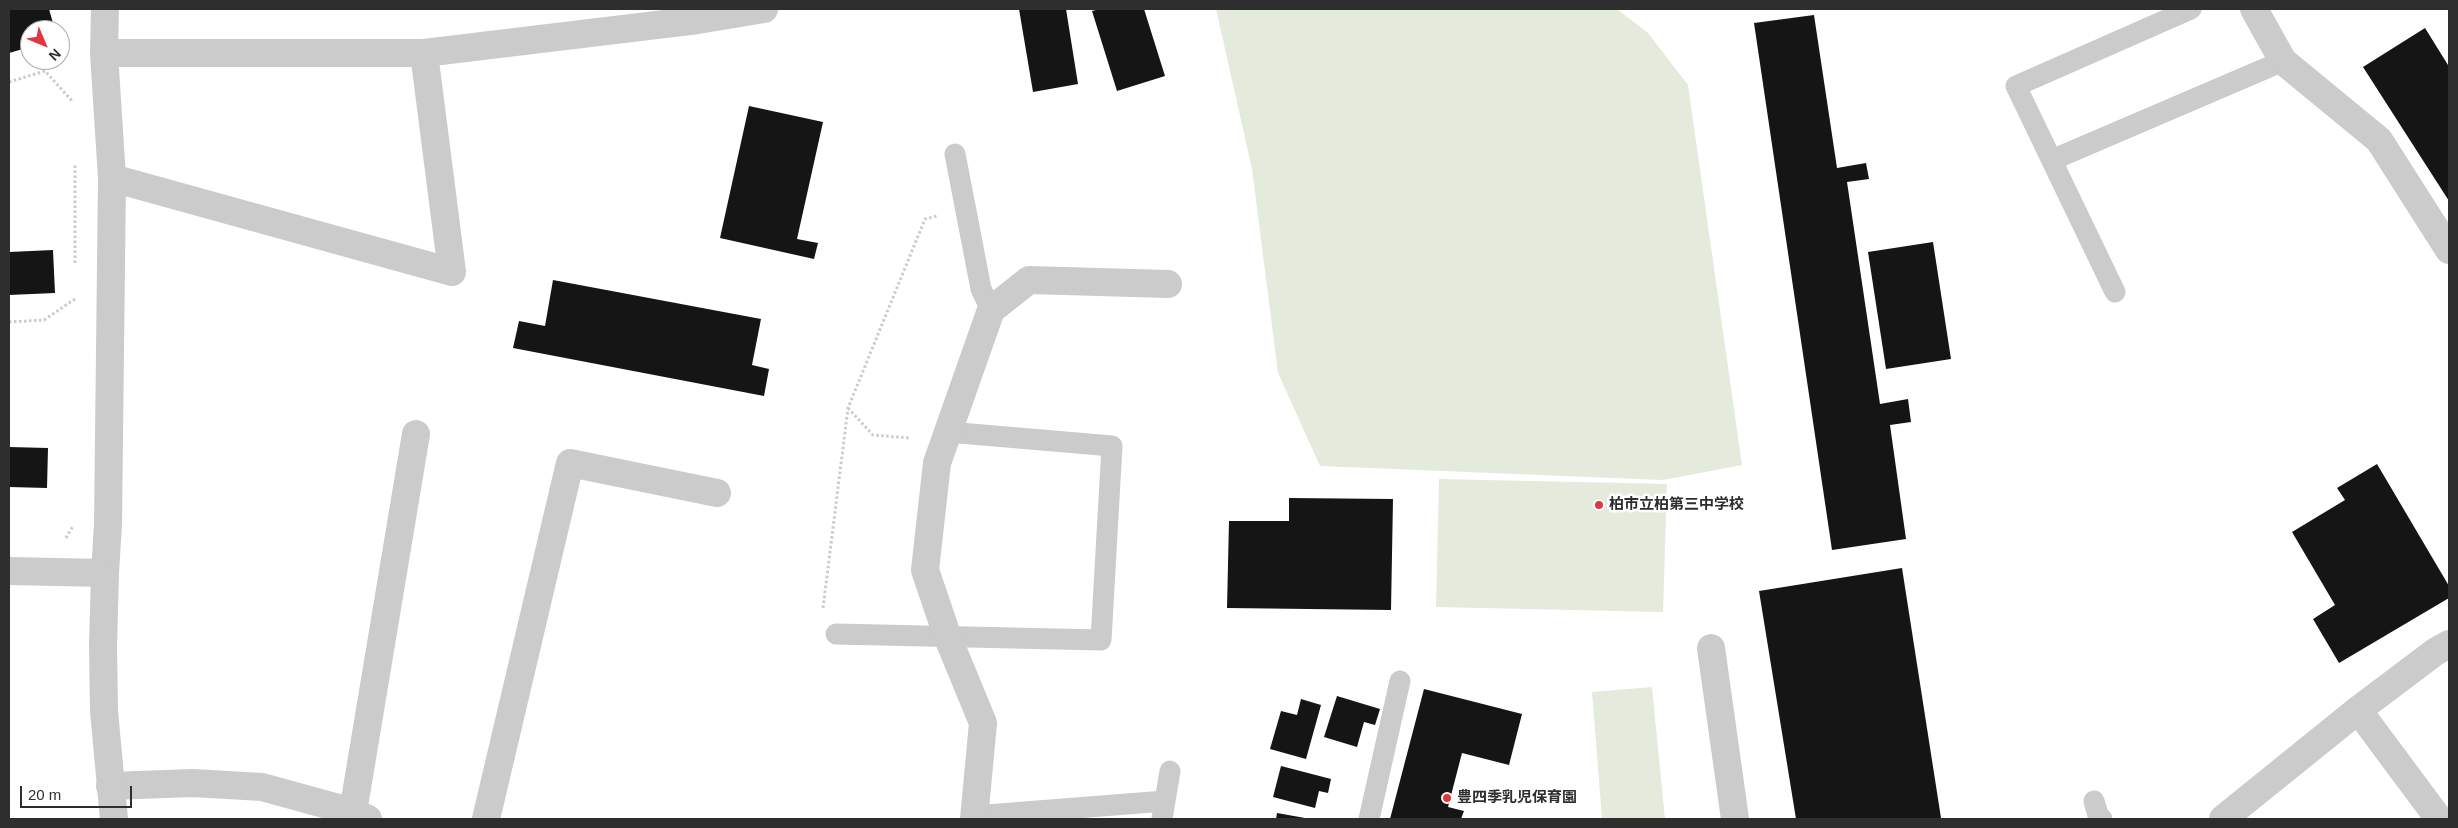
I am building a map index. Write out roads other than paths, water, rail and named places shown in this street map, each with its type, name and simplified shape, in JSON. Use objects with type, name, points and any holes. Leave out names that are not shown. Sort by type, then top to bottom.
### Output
[{"type":"street","points":[[105,9],[104,53],[112,178],[104,711],[114,819]]},
{"type":"street","points":[[104,53],[424,53],[698,20],[764,9]]},
{"type":"street","points":[[2254,9],[2283,61],[2379,140],[2449,250]]},
{"type":"street","points":[[112,178],[452,272],[424,53]]},
{"type":"street","points":[[974,818],[983,723],[948,638],[925,570],[937,463],[992,310],[1029,280],[1168,284]]},
{"type":"street","points":[[110,786],[193,783],[262,786],[360,816],[416,434]]},
{"type":"street","points":[[486,819],[570,462],[717,493]]},
{"type":"street","points":[[9,571],[105,573]]},
{"type":"street","points":[[2232,817],[2358,710],[2435,652],[2449,644]]},
{"type":"street","points":[[1711,648],[1735,819]]},
{"type":"street","points":[[2358,710],[2440,819],[2449,813]]},
{"type":"lane","points":[[2115,292],[2016,86],[2192,9]]},
{"type":"lane","points":[[2052,160],[2283,61]]},
{"type":"lane","points":[[954,154],[981,289],[992,310]]},
{"type":"lane","points":[[836,634],[1101,640],[1112,446],[946,437]]},
{"type":"lane","points":[[1368,819],[1400,681]]},
{"type":"lane","points":[[974,818],[1164,810],[1170,771]]},
{"type":"place","name":"柏市立柏第三中学校","points":[[1599,505]]},
{"type":"place","name":"豊四季乳児保育園","points":[[1447,798]]}]
